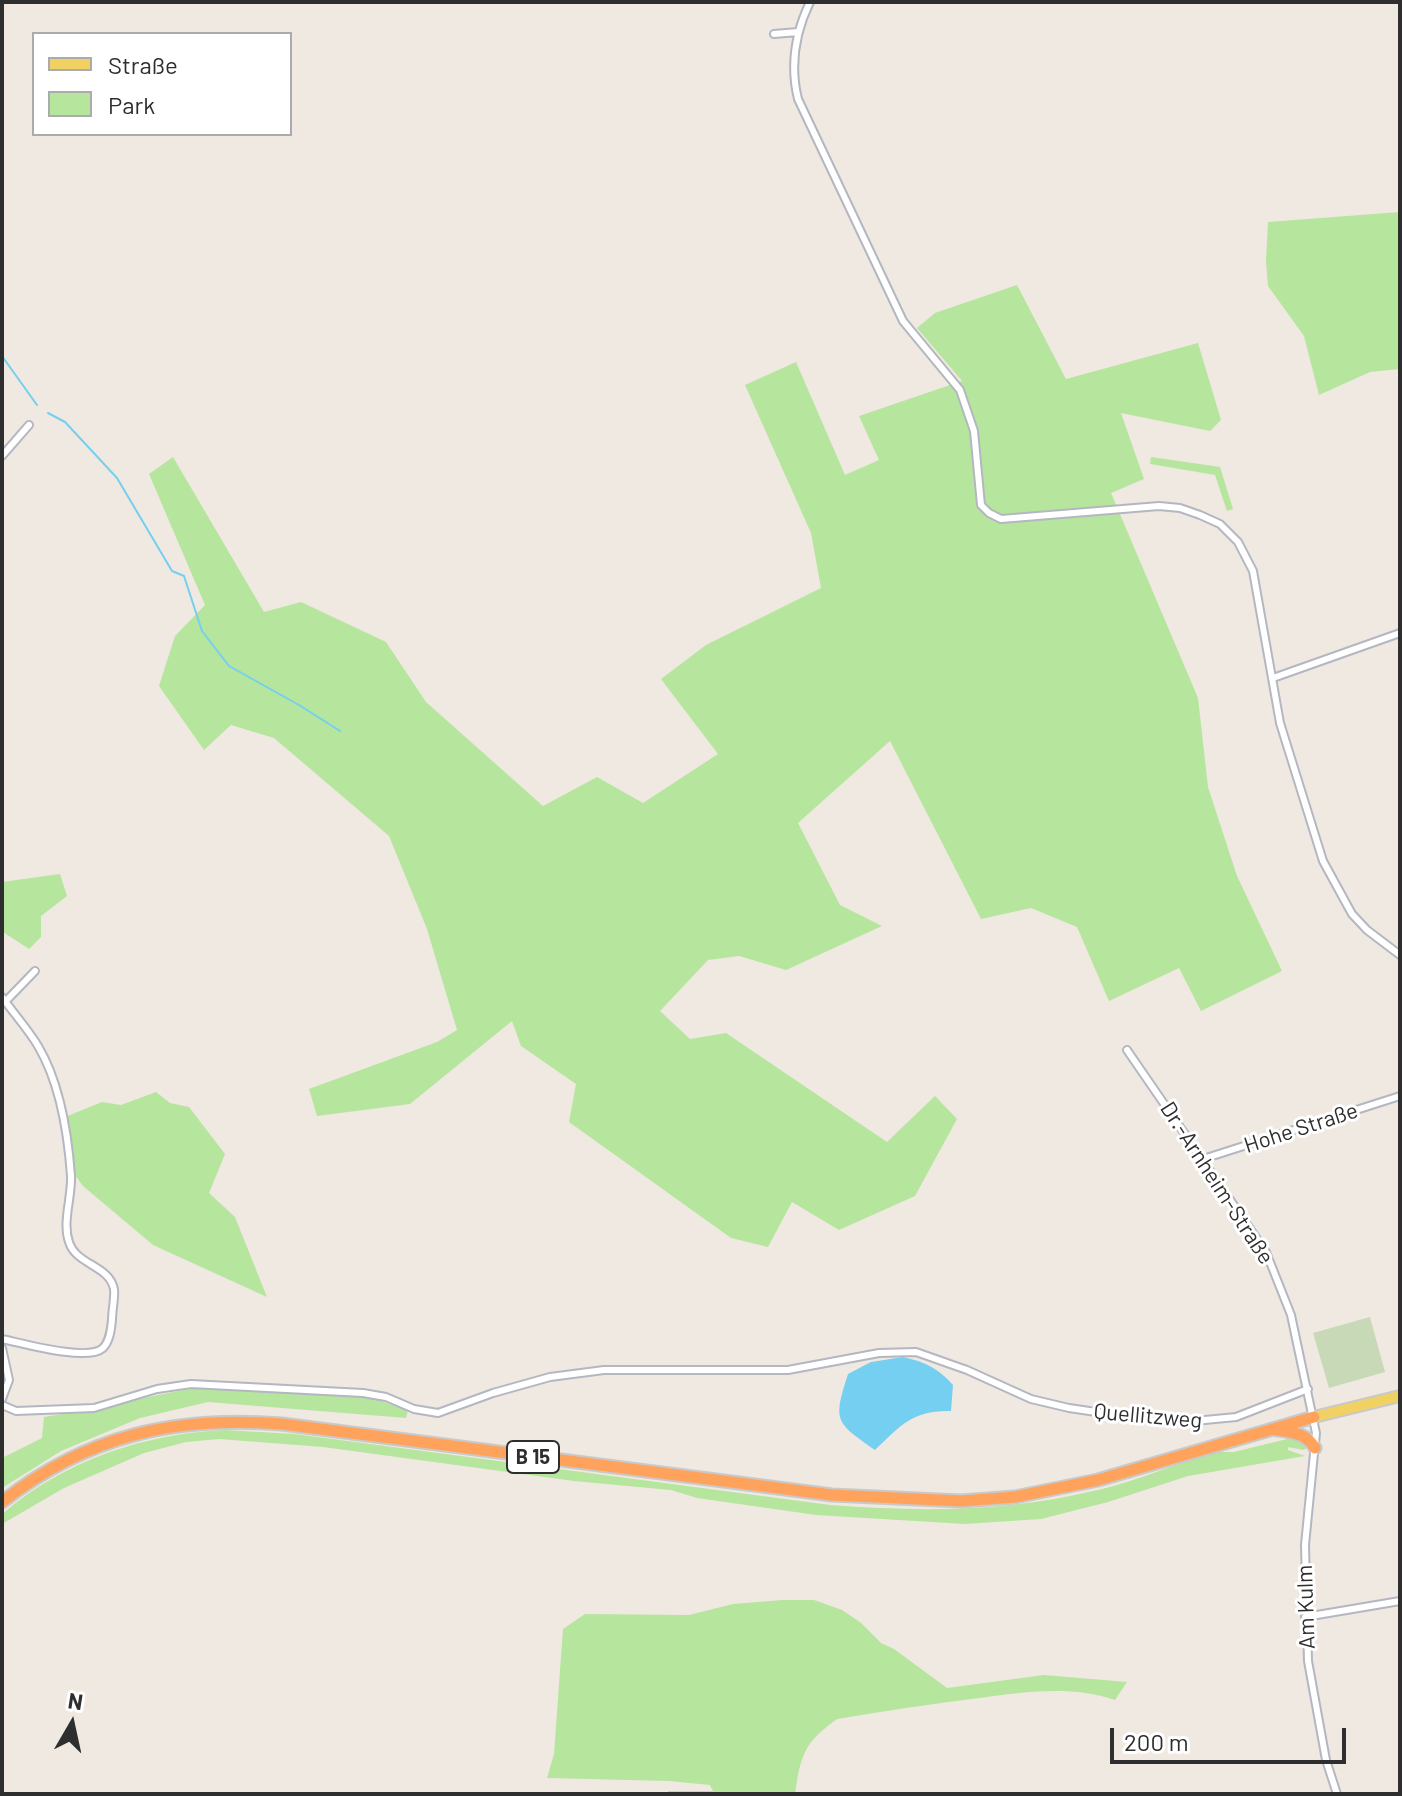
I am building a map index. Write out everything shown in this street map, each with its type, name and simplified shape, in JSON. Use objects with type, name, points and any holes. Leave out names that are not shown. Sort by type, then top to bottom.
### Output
[{"type":"highway","name":"B 15","points":[[2,1502],[57,1465],[101,1444],[161,1427],[215,1421],[282,1424],[832,1495],[937,1501],[1015,1497],[1081,1484],[1314,1417]]},
{"type":"highway","points":[[1268,1429],[1302,1435],[1315,1448]]},
{"type":"main road","name":"B 15","points":[[1314,1417],[1400,1396]]},
{"type":"street","points":[[810,2],[798,32],[794,64],[798,99],[903,321],[960,390],[974,431],[981,505],[1001,519],[1159,506],[1180,508],[1220,524],[1238,542],[1253,571],[1280,723],[1323,861],[1352,914],[1367,930],[1400,955]]},
{"type":"street","points":[[774,34],[798,32]]},
{"type":"street","points":[[2,456],[29,425]]},
{"type":"street","points":[[1273,678],[1400,633]]},
{"type":"street","points":[[2,1339],[93,1354],[102,1349],[108,1340],[114,1290],[104,1273],[82,1260],[70,1246],[66,1232],[71,1195],[70,1166],[52,1076],[40,1049],[3,1001],[35,971]]},
{"type":"street","name":"Dr.-Arnheim-Straße","points":[[1127,1050],[1266,1252],[1291,1315],[1314,1417]]},
{"type":"street","name":"Hohe Straße","points":[[1203,1159],[1400,1096]]},
{"type":"street","points":[[2,1348],[9,1380],[2,1399]]},
{"type":"street","name":"Quellitzweg","points":[[2,1405],[16,1411],[94,1408],[157,1389],[191,1384],[363,1393],[386,1397],[427,1413],[438,1413],[493,1393],[575,1373],[604,1370],[788,1370],[898,1352],[934,1357],[1031,1399],[1136,1418],[1184,1422],[1236,1417],[1308,1389]]},
{"type":"street","name":"Am Kulm","points":[[1314,1417],[1315,1448],[1305,1545],[1305,1617],[1316,1714],[1337,1794]]},
{"type":"street","points":[[1305,1617],[1400,1601]]},
{"type":"green space","points":[[1400,212],[1400,369],[1370,372],[1319,395],[1304,336],[1268,286],[1268,222]]},
{"type":"green space","points":[[1017,285],[1066,379],[1198,343],[1221,420],[1210,431],[1121,413],[1144,479],[1111,493],[1198,698],[1208,787],[1237,876],[1282,971],[1201,1011],[1179,968],[1109,1001],[1077,927],[1031,908],[981,919],[890,741],[798,823],[840,905],[882,926],[786,970],[739,956],[708,960],[660,1011],[690,1039],[726,1033],[887,1142],[935,1096],[957,1119],[915,1196],[839,1230],[792,1202],[768,1247],[731,1238],[569,1122],[576,1084],[521,1046],[512,1021],[410,1104],[317,1116],[309,1089],[437,1042],[457,1030],[427,929],[389,836],[274,738],[231,725],[204,750],[159,686],[175,636],[205,605],[149,474],[173,457],[264,612],[301,602],[386,642],[426,702],[543,806],[597,777],[643,803],[718,754],[661,679],[706,645],[821,588],[811,533],[745,385],[796,362],[845,475],[879,460],[859,416],[962,381],[917,328],[935,313]]},
{"type":"green space","points":[[1151,457],[1220,467],[1233,509],[1227,511],[1215,475],[1150,464]]},
{"type":"green space","points":[[60,874],[67,896],[41,916],[41,937],[29,949],[3,932],[2,882]]},
{"type":"green space","points":[[156,1092],[170,1103],[189,1107],[225,1154],[209,1193],[235,1217],[267,1297],[153,1245],[83,1186],[75,1175],[65,1117],[102,1102],[121,1105]]},
{"type":"green space","points":[[1370,1317],[1385,1372],[1329,1388],[1313,1333]]},
{"type":"green space","points":[[195,1388],[369,1397],[408,1410],[406,1418],[208,1402],[140,1418],[61,1451],[2,1488],[2,1458],[42,1438],[44,1417]]},
{"type":"green space","points":[[225,1430],[295,1434],[830,1505],[899,1509],[1031,1503],[1113,1486],[1215,1452],[1234,1452],[1295,1437],[1303,1439],[1308,1447],[1304,1450],[1288,1447],[1288,1450],[1305,1456],[1188,1476],[1108,1502],[1041,1519],[965,1524],[816,1515],[697,1498],[671,1490],[574,1481],[323,1447],[219,1439],[186,1442],[144,1453],[64,1488],[2,1524],[2,1514],[26,1495],[106,1453],[164,1437]]},
{"type":"green space","points":[[814,1600],[842,1610],[860,1622],[881,1643],[947,1688],[1044,1675],[1127,1682],[1115,1700],[1065,1691],[1030,1692],[837,1719],[817,1735],[806,1750],[795,1794],[668,1794],[668,1791],[713,1791],[710,1785],[669,1781],[547,1778],[554,1754],[563,1629],[585,1614],[689,1615],[733,1604]]},
{"type":"water","points":[[903,1357],[931,1366],[953,1385],[951,1411],[917,1416],[900,1426],[875,1450],[852,1433],[841,1419],[839,1411],[843,1390],[848,1374],[871,1362]]},
{"type":"waterway","points":[[2,356],[37,405]]},
{"type":"waterway","points":[[48,413],[65,422],[117,478],[172,571],[184,576],[202,631],[229,666],[340,731]]}]
